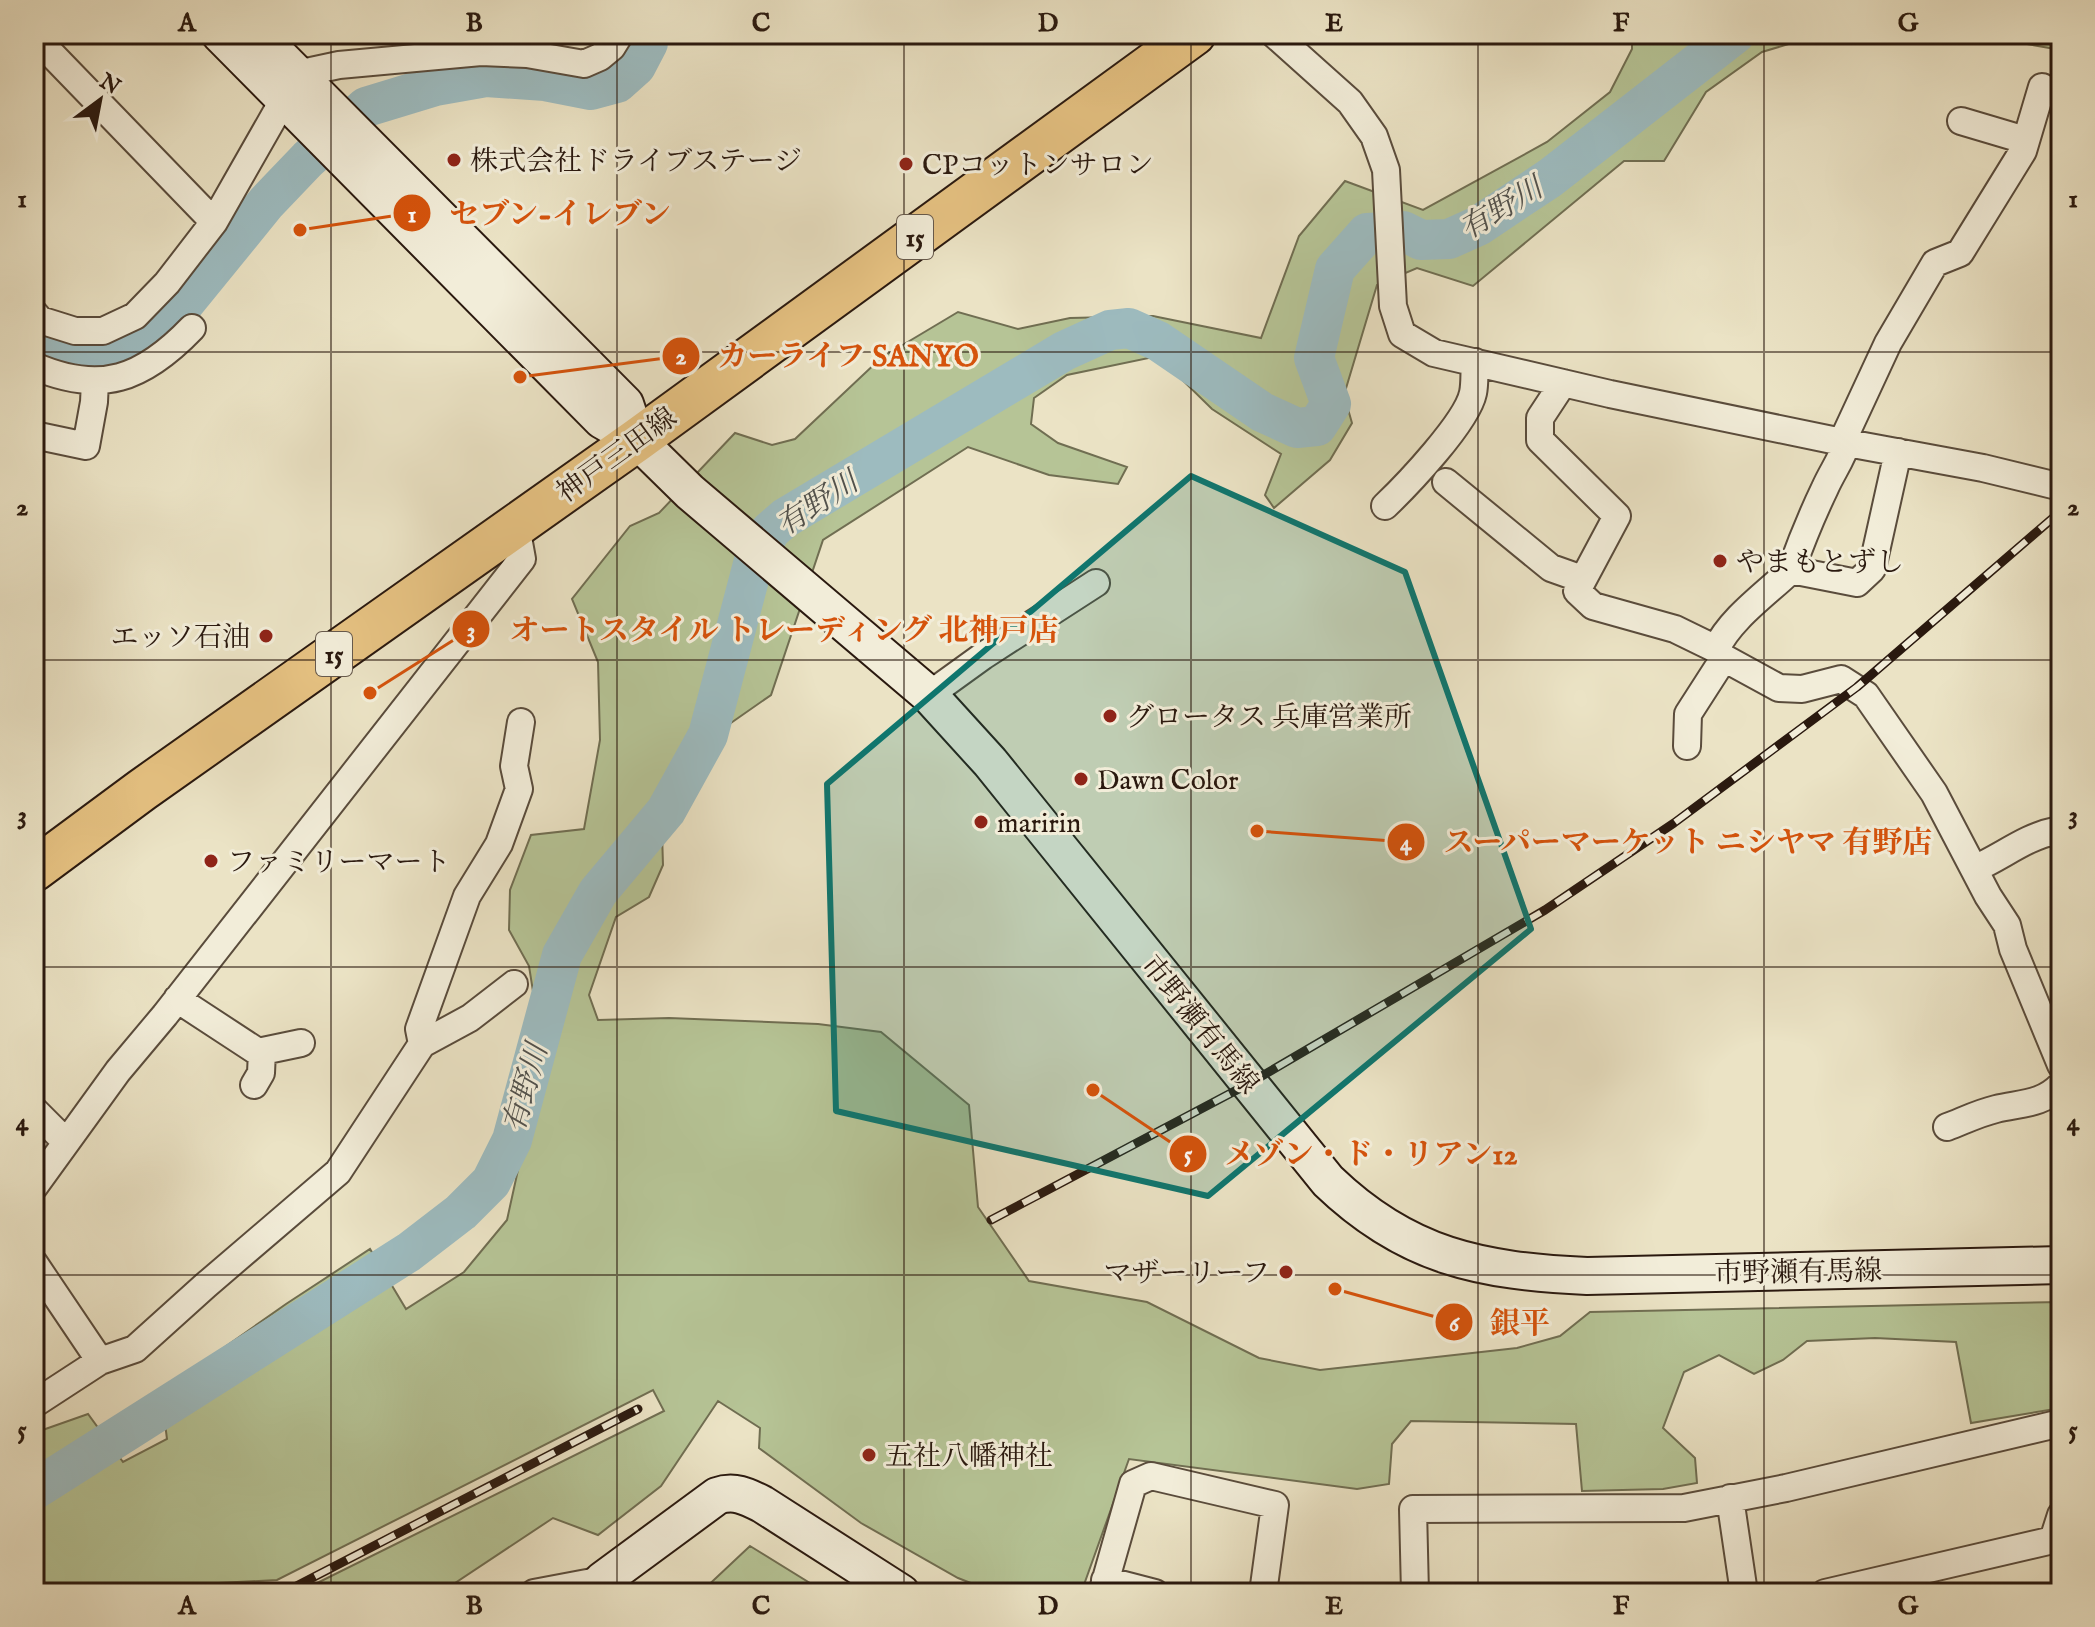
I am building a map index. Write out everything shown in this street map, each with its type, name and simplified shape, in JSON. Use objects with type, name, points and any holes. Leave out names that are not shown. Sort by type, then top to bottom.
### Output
[{"type":"main road","points":[[220,34],[305,101]]},
{"type":"main road","points":[[257,34],[305,101]]},
{"type":"main road","name":"神戸三田線","points":[[34,870],[142,790],[637,440],[1194,34]]},
{"type":"main road","name":"市野瀬有馬線","points":[[305,101],[602,420],[637,440],[690,492],[929,695],[1000,773],[1328,1181],[1353,1205],[1388,1230],[1460,1259],[1497,1268],[1587,1276],[2061,1265]]},
{"type":"main road","points":[[597,1586],[717,1496],[730,1492],[740,1493],[762,1504],[901,1593]]},
{"type":"street","points":[[34,313],[40,320],[75,331],[103,331],[135,316],[167,283],[305,101],[339,65],[436,44],[496,43],[584,64],[612,47],[620,34]]},
{"type":"street","points":[[1274,34],[1350,102],[1374,136],[1386,170],[1393,306],[1402,334],[1434,353],[2061,487]]},
{"type":"street","points":[[34,36],[214,222]]},
{"type":"street","points":[[1687,746],[1688,714],[1720,654],[1721,639],[1791,570],[1802,538],[1842,457],[1844,442],[1888,343],[1935,263],[1960,253],[2023,151],[2042,87]]},
{"type":"street","points":[[1961,121],[2025,140]]},
{"type":"street","points":[[34,366],[66,377],[95,381],[133,373],[154,363],[192,328]]},
{"type":"street","points":[[1385,506],[1406,487],[1454,430],[1473,392],[1475,362]]},
{"type":"street","points":[[34,435],[86,446],[95,381]]},
{"type":"street","points":[[1563,383],[1540,418],[1540,440],[1617,516],[1577,591],[1593,606],[1658,623],[1779,688],[1802,689],[1841,679],[1866,695],[1934,793],[2007,925],[2013,949],[2061,1065]]},
{"type":"street","points":[[1791,570],[1857,583],[1872,569],[1898,452]]},
{"type":"street","points":[[1446,482],[1551,568],[1582,579]]},
{"type":"street","points":[[34,1187],[118,1071],[522,559],[516,526]]},
{"type":"street","points":[[929,695],[1096,583]]},
{"type":"street","points":[[422,1044],[419,1029],[467,896],[499,844],[519,789],[514,766],[521,722]]},
{"type":"street","points":[[1974,869],[1997,859],[2035,835],[2055,831],[2061,836]]},
{"type":"street","points":[[34,1404],[100,1361],[135,1349],[338,1172],[422,1044],[470,1018],[514,984]]},
{"type":"street","points":[[177,999],[258,1052],[301,1043]]},
{"type":"street","points":[[254,1085],[261,1073],[262,1051]]},
{"type":"street","points":[[1947,1127],[1995,1109],[2037,1102],[2061,1085]]},
{"type":"street","points":[[34,1110],[65,1141]]},
{"type":"street","points":[[34,1263],[100,1361]]},
{"type":"street","points":[[1415,1593],[1413,1509],[1684,1508],[2061,1423]]},
{"type":"street","points":[[1155,1593],[1103,1587],[1133,1484],[1151,1476],[1275,1505],[1263,1593]]},
{"type":"street","points":[[1730,1498],[1744,1593]]},
{"type":"street","points":[[1825,1593],[2053,1540],[2061,1515]]},
{"type":"street","points":[[534,1593],[597,1586]]},
{"type":"highlighted area","points":[[1191,476],[1405,572],[1531,929],[1208,1196],[836,1111],[827,784]]},
{"type":"green space","points":[[1632,34],[1822,34],[1762,52],[1706,92],[1664,161],[1624,161],[1473,286],[1417,268],[1377,285],[1344,395],[1352,423],[1330,460],[1274,508],[1265,495],[1281,454],[1212,409],[1158,356],[1067,375],[1034,398],[1031,424],[1058,443],[1127,467],[1118,484],[1049,475],[968,447],[823,540],[771,695],[688,753],[661,800],[663,865],[649,897],[616,917],[589,995],[598,1020],[669,1018],[818,1024],[881,1032],[969,1105],[978,1207],[1029,1281],[1147,1302],[1259,1358],[1320,1370],[1517,1348],[1560,1336],[1590,1312],[2061,1302],[2061,1408],[1971,1423],[1956,1342],[1875,1338],[1807,1341],[1783,1360],[1754,1374],[1719,1355],[1684,1372],[1663,1428],[1695,1458],[1697,1483],[1663,1489],[1582,1491],[1576,1424],[1411,1421],[1392,1444],[1389,1484],[1357,1489],[1129,1459],[1081,1593],[996,1593],[958,1578],[861,1523],[759,1448],[760,1428],[718,1401],[661,1486],[598,1535],[553,1518],[440,1593],[297,1593],[664,1411],[653,1390],[277,1580],[143,1587],[126,1593],[34,1593],[34,1433],[88,1414],[123,1462],[167,1439],[161,1392],[370,1249],[406,1309],[464,1272],[507,1220],[527,1129],[514,1078],[535,1004],[529,966],[509,930],[510,890],[531,835],[584,829],[600,740],[598,662],[572,599],[630,526],[659,513],[735,433],[772,445],[795,439],[881,358],[958,312],[1018,329],[1070,318],[1153,316],[1261,338],[1299,236],[1345,181],[1423,210],[1547,142],[1610,92],[1632,49]]},
{"type":"green space","points":[[1970,34],[2061,34],[2061,50]]},
{"type":"green space","points":[[750,1546],[826,1593],[700,1593]]},
{"type":"waterway","points":[[34,343],[69,354],[114,357],[157,337],[266,203],[308,159],[366,107],[435,86],[486,77],[545,81],[591,90],[617,83],[636,66],[648,43],[647,34]]},
{"type":"waterway","name":"有野川","points":[[34,1490],[409,1252],[461,1212],[491,1182],[512,1140],[562,955],[598,892],[666,811],[708,735],[753,564],[770,531],[785,518],[1064,351],[1110,330],[1129,328],[1158,341],[1262,412],[1297,428],[1317,426],[1331,404],[1314,358],[1335,269],[1367,233],[1403,231],[1421,240],[1449,239],[1478,226],[1550,178],[1735,34]]},
{"type":"railway","points":[[991,1220],[1250,1083],[1545,910],[1674,823],[1857,687],[2061,511]]},
{"type":"railway","points":[[283,1593],[638,1409]]},
{"type":"place","name":"株式会社ドライブステージ","points":[[454,160]]},
{"type":"place","name":"CPコットンサロン","points":[[906,164]]},
{"type":"place","name":"セブン-イレブン","points":[[300,230]]},
{"type":"place","name":"カーライフ SANYO","points":[[520,377]]},
{"type":"place","name":"やまもとずし","points":[[1720,561]]},
{"type":"place","name":"エッソ石油","points":[[266,636]]},
{"type":"place","name":"オートスタイル トレーディング 北神戸店","points":[[370,693]]},
{"type":"place","name":"グロータス 兵庫営業所","points":[[1110,716]]},
{"type":"place","name":"Dawn Color","points":[[1081,779]]},
{"type":"place","name":"maririn","points":[[981,822]]},
{"type":"place","name":"スーパーマーケット ニシヤマ 有野店","points":[[1257,831]]},
{"type":"place","name":"ファミリーマート","points":[[211,861]]},
{"type":"place","name":"メゾン・ド・リアン12","points":[[1093,1090]]},
{"type":"place","name":"マザーリーフ","points":[[1286,1272]]},
{"type":"place","name":"銀平","points":[[1335,1289]]},
{"type":"place","name":"五社八幡神社","points":[[869,1455]]}]
